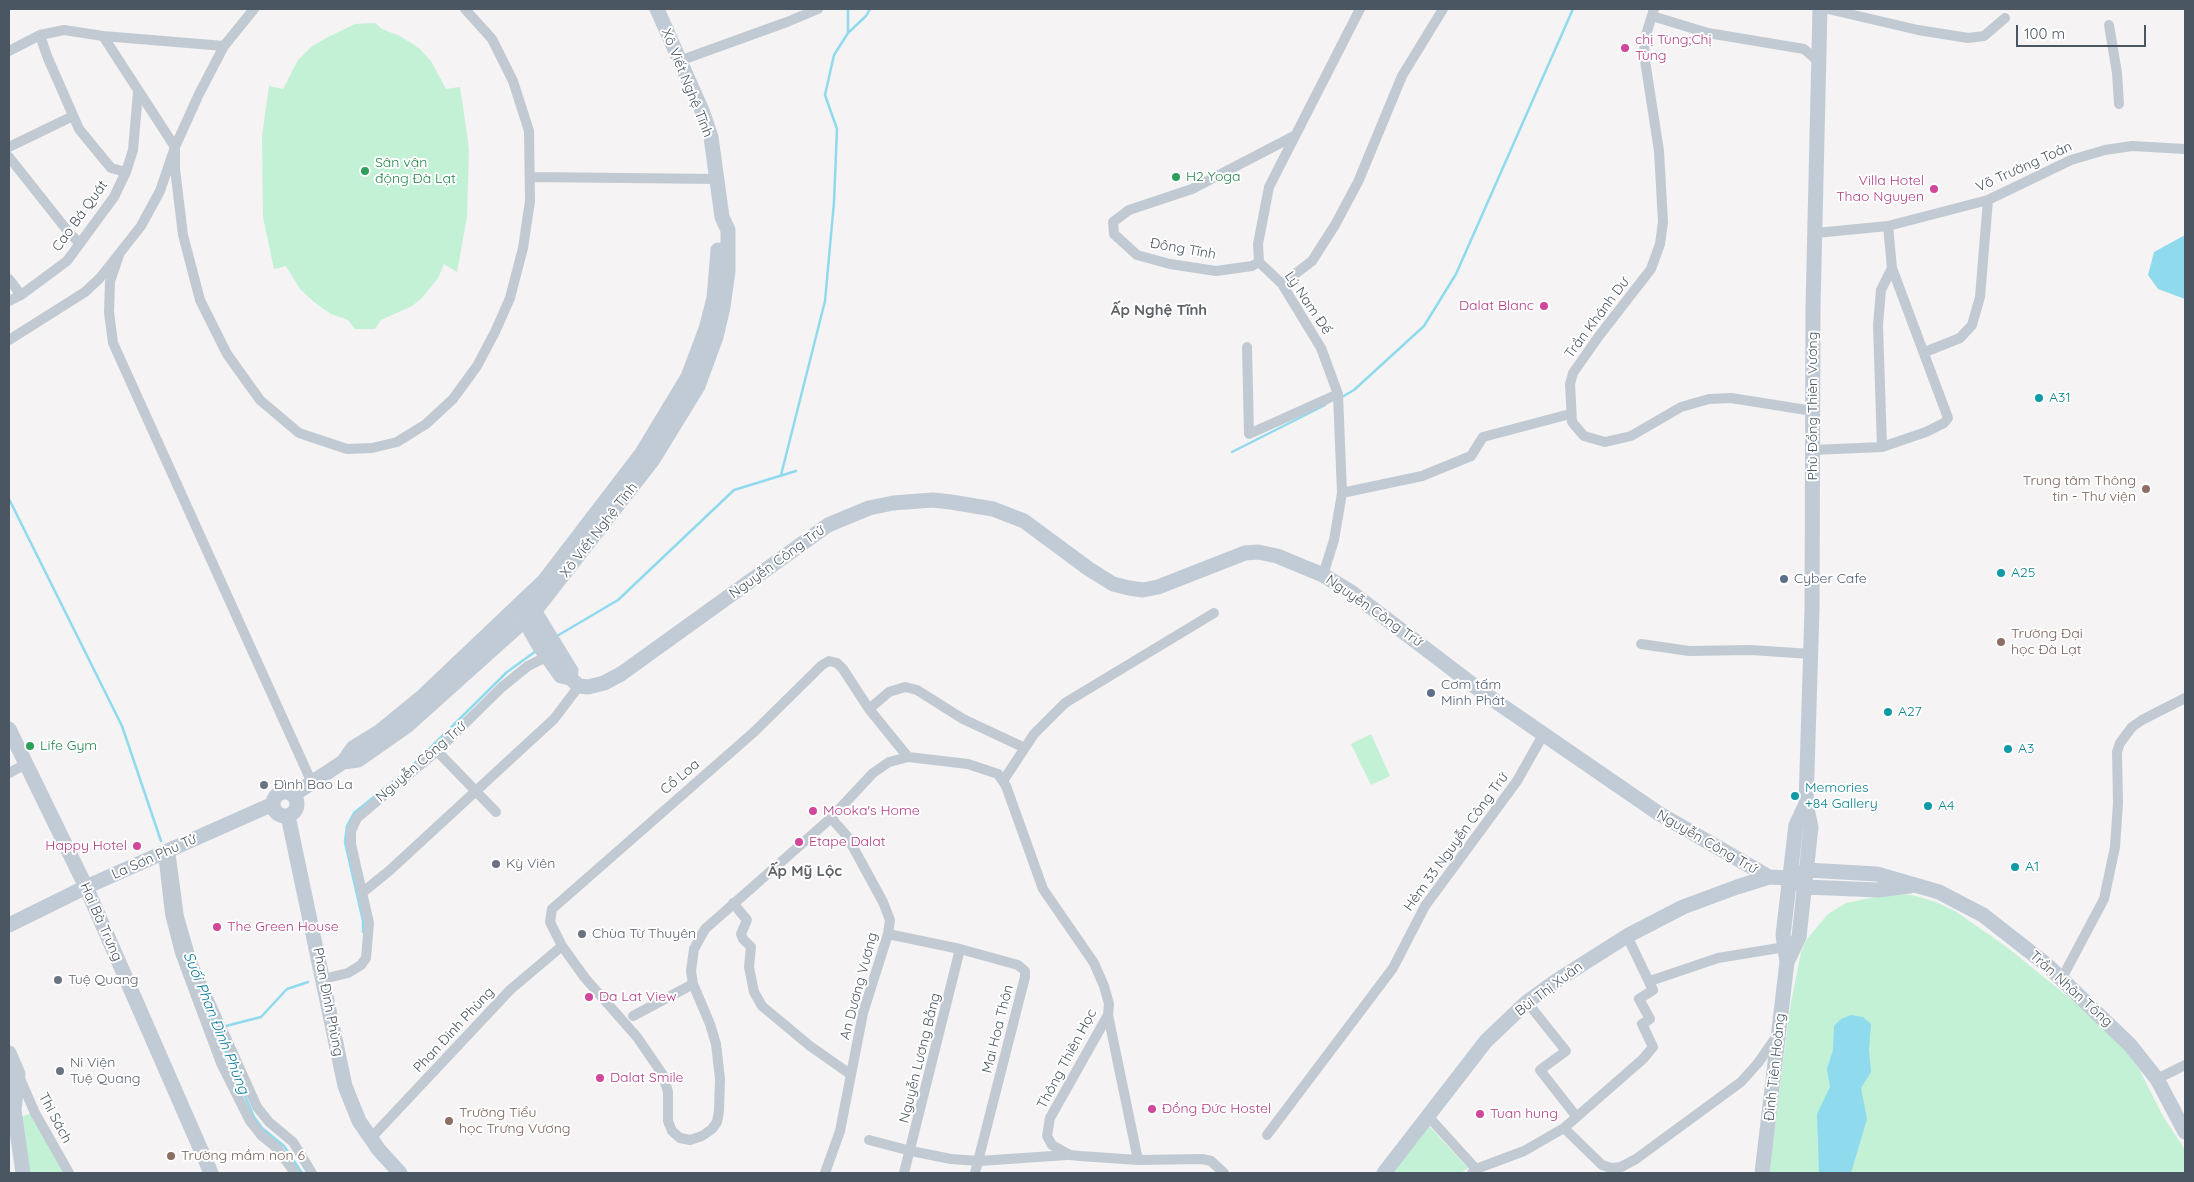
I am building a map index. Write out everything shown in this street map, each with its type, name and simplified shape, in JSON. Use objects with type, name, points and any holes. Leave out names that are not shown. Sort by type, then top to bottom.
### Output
[{"type":"main road","name":"Xô Viết Nghệ Tĩnh","points":[[293,795],[342,762],[353,748],[379,732],[423,696],[484,636],[526,610],[652,461],[698,386],[716,337],[724,307],[728,271],[728,230],[722,217],[711,137],[703,113],[657,9]]},
{"type":"main road","name":"Phù Đổng Thiên Vương","points":[[1805,887],[1810,827],[1806,804],[1811,654],[1820,9]]},
{"type":"main road","name":"Nguyễn Công Trứ","points":[[574,682],[597,686],[621,674],[828,525],[869,508],[893,503],[933,500],[951,502],[993,510],[1024,520],[1089,569],[1113,584],[1129,588],[1143,590],[1158,587],[1229,558],[1252,553],[1277,556],[1323,575],[1373,608],[1485,694],[1658,814],[1769,877]]},
{"type":"main road","points":[[526,610],[552,654],[561,676],[574,682]]},
{"type":"main road","name":"Hai Bà Trưng","points":[[9,729],[86,887],[211,1173]]},
{"type":"main road","points":[[282,792],[293,795],[297,807],[288,816],[279,815],[272,804],[275,796],[282,792]]},
{"type":"main road","name":"La Sơn Phu Tử","points":[[9,925],[86,887],[272,804]]},
{"type":"main road","name":"Phù Đổng Thiên Vương","points":[[1789,878],[1796,825],[1806,804]]},
{"type":"main road","name":"Phan Đình Phùng","points":[[288,816],[344,1086],[352,1107],[371,1138],[400,1173]]},
{"type":"main road","points":[[1789,878],[1807,870]]},
{"type":"main road","name":"Trần Nhân Tông","points":[[1807,870],[1877,874],[1919,886],[1960,901],[1983,916],[2062,978],[2130,1044],[2158,1079],[2185,1132]]},
{"type":"main road","points":[[1769,877],[1789,878],[1805,887]]},
{"type":"main road","name":"Bùi Thị Xuân","points":[[1384,1173],[1486,1041],[1527,1002],[1556,980],[1627,936],[1683,907],[1769,877]]},
{"type":"main road","name":"Đinh Tiên Hoàng","points":[[1762,1173],[1786,954],[1783,935],[1789,878]]},
{"type":"main road","name":"Trần Nhân Tông","points":[[1805,887],[1878,890],[1919,886]]},
{"type":"main road","name":"Đinh Tiên Hoàng","points":[[1786,954],[1799,937],[1805,887]]},
{"type":"main road","points":[[9,1053],[13,1075],[14,1110],[23,1173]]},
{"type":"street","points":[[9,340],[85,292],[119,255],[141,226],[160,191],[175,147],[199,94],[224,46],[254,9]]},
{"type":"street","points":[[103,36],[175,147],[175,169],[183,235],[200,300],[226,354],[260,400],[299,433],[346,450],[372,448],[397,442],[426,424],[453,399],[477,366],[510,298],[524,248],[531,177],[528,131],[513,81],[492,39],[465,9]]},
{"type":"street","points":[[679,61],[818,9]]},
{"type":"street","points":[[1259,262],[1258,244],[1270,187],[1294,136],[1360,9]]},
{"type":"street","points":[[1282,284],[1312,261],[1336,225],[1358,182],[1402,76],[1443,9]]},
{"type":"street","points":[[1828,9],[1918,30],[1968,38],[1984,36],[2005,18]]},
{"type":"street","points":[[1653,12],[1708,33],[1804,50],[1819,62]]},
{"type":"street","name":"Trần Khánh Dư","points":[[1570,414],[1570,384],[1573,373],[1651,269],[1660,244],[1663,222],[1659,151],[1644,54],[1645,38],[1653,12]]},
{"type":"street","points":[[2109,25],[2117,73],[2119,104]]},
{"type":"street","points":[[9,51],[40,35],[64,30],[103,36],[224,46]]},
{"type":"street","points":[[40,35],[79,129],[112,168],[126,172]]},
{"type":"street","name":"Cao Bá Quát","points":[[9,301],[21,295],[67,260],[114,197],[126,172],[133,150],[138,92]]},
{"type":"street","points":[[9,147],[73,116]]},
{"type":"street","name":"Đông Tĩnh","points":[[1259,262],[1252,266],[1216,271],[1170,264],[1137,255],[1114,234],[1112,222],[1129,210],[1192,189],[1294,136]]},
{"type":"street","name":"Võ Trường Toản","points":[[1816,233],[1888,226],[1988,200],[2072,160],[2105,150],[2132,146],[2185,149]]},
{"type":"street","points":[[9,157],[70,234],[80,243]]},
{"type":"street","points":[[531,177],[718,179]]},
{"type":"street","points":[[1925,352],[1960,338],[1972,325],[1980,297],[1988,200]]},
{"type":"street","points":[[1813,450],[1882,447],[1926,432],[1944,423],[1948,418],[1925,352],[1892,268],[1888,226]]},
{"type":"street","points":[[119,255],[110,282],[109,312],[113,342],[312,783]]},
{"type":"street","name":"Lý Nam Đế","points":[[1259,262],[1282,284],[1321,348],[1338,394],[1342,494],[1334,540],[1323,575]]},
{"type":"street","points":[[1882,447],[1878,325],[1881,290],[1892,268]]},
{"type":"street","points":[[9,279],[21,295]]},
{"type":"street","points":[[1247,348],[1249,434],[1338,394]]},
{"type":"street","points":[[1342,494],[1422,476],[1472,456],[1483,437],[1570,414],[1572,422],[1584,436],[1605,442],[1631,436],[1681,408],[1709,399],[1731,398],[1813,412]]},
{"type":"street","points":[[908,757],[974,765],[990,770],[1003,780],[1048,719],[1069,700],[1214,614]]},
{"type":"street","points":[[1642,644],[1689,651],[1751,650],[1811,654]]},
{"type":"street","name":"Nguyễn Công Trứ","points":[[323,979],[348,973],[361,965],[366,958],[369,923],[351,844],[351,831],[357,818],[437,751],[502,687],[528,666],[552,654]]},
{"type":"street","name":"Cổ Loa","points":[[829,661],[837,663],[844,669],[868,709],[908,757],[889,762],[873,773],[831,818],[704,929],[692,958],[693,984],[714,1034],[720,1079],[717,1122],[707,1132],[690,1140],[680,1138],[672,1132],[668,1121],[668,1092],[663,1075],[638,1038],[584,978],[562,946],[550,922],[550,914],[555,905],[754,732],[822,665],[829,661]]},
{"type":"street","points":[[363,892],[389,872],[554,719],[574,682]]},
{"type":"street","points":[[868,709],[889,692],[905,687],[917,690],[963,719],[1025,748]]},
{"type":"street","points":[[2062,978],[2086,937],[2104,899],[2115,847],[2118,803],[2117,752],[2120,743],[2132,727],[2142,720],[2185,698]]},
{"type":"street","name":"Hẻm 33 Nguyễn Công Trứ","points":[[1267,1135],[1393,968],[1425,906],[1517,781],[1543,735]]},
{"type":"street","points":[[437,751],[496,812]]},
{"type":"street","points":[[9,773],[26,764]]},
{"type":"street","name":"Thông Thiên Học","points":[[1003,780],[1042,889],[1099,973],[1107,996],[1108,1015],[1048,1123],[1048,1140],[1056,1148],[1070,1155],[1138,1160],[1202,1159],[1211,1161],[1224,1173]]},
{"type":"street","name":"An Dương Vương","points":[[825,1173],[840,1131],[850,1074],[864,1013],[888,934],[890,920],[883,902],[847,836],[831,818]]},
{"type":"street","points":[[166,852],[170,914],[180,953],[221,1062],[250,1121],[261,1135],[277,1148],[295,1173]]},
{"type":"street","points":[[166,852],[192,962],[257,1107],[269,1122],[293,1142],[312,1173]]},
{"type":"street","points":[[733,902],[747,920],[741,934],[751,947],[749,967],[754,992],[762,1006],[810,1046],[850,1074]]},
{"type":"street","name":"Mai Hoa Thôn","points":[[888,934],[960,949],[1018,965],[1025,972],[976,1173]]},
{"type":"street","points":[[1427,1115],[1474,1171],[1516,1154],[1564,1128],[1643,1059],[1653,1047],[1642,1024],[1650,1019],[1638,999],[1653,990],[1627,936]]},
{"type":"street","name":"Phan Đinh Phùng","points":[[371,1138],[510,990],[562,946]]},
{"type":"street","name":"Nguyễn Lương Bằng","points":[[904,1173],[911,1152],[960,949]]},
{"type":"street","points":[[1650,981],[1718,958],[1786,954]]},
{"type":"street","points":[[633,1016],[693,984]]},
{"type":"street","points":[[1527,1002],[1566,1051],[1540,1070],[1576,1116]]},
{"type":"street","points":[[1108,1015],[1138,1160]]},
{"type":"street","points":[[1564,1128],[1602,1165],[1612,1168],[1621,1166],[1636,1159],[1741,1082],[1755,1068],[1778,1036]]},
{"type":"street","points":[[2158,1079],[2185,1065]]},
{"type":"street","name":"Thi Sách","points":[[13,1075],[70,1173]]},
{"type":"street","points":[[869,1140],[911,1152],[951,1159],[979,1160],[1070,1155]]},
{"type":"green space","name":"Sân vận động Đà Lạt","points":[[375,23],[382,29],[400,36],[419,48],[431,61],[446,89],[460,87],[469,148],[467,217],[457,272],[444,264],[438,278],[422,298],[412,306],[381,320],[375,329],[355,329],[348,320],[331,314],[314,302],[300,289],[286,266],[274,269],[263,217],[262,136],[269,86],[283,89],[298,60],[311,47],[355,24]]},
{"type":"green space","points":[[1371,734],[1390,776],[1371,785],[1351,744]]},
{"type":"green space","points":[[1889,894],[1912,895],[1936,902],[1955,911],[2008,948],[2083,1009],[2125,1050],[2139,1069],[2163,1116],[2185,1150],[2185,1173],[1769,1173],[1790,1008],[1801,952],[1807,939],[1828,914],[1846,903]]},
{"type":"green space","points":[[31,1113],[64,1173],[29,1173],[21,1117]]},
{"type":"green space","points":[[1429,1126],[1468,1168],[1461,1173],[1393,1173]]},
{"type":"water","points":[[2185,235],[2185,299],[2158,289],[2148,275],[2154,252]]},
{"type":"water","points":[[1851,1015],[1863,1017],[1871,1024],[1869,1050],[1871,1072],[1861,1088],[1867,1119],[1851,1173],[1819,1173],[1817,1114],[1830,1087],[1827,1069],[1833,1050],[1834,1026],[1841,1019]]},
{"type":"waterway","points":[[848,9],[848,32]]},
{"type":"waterway","points":[[781,475],[825,301],[834,202],[837,129],[825,95],[834,55],[848,33],[866,16],[870,9]]},
{"type":"waterway","points":[[1342,397],[1354,390],[1424,326],[1456,274],[1573,9]]},
{"type":"waterway","points":[[1232,452],[1325,405]]},
{"type":"waterway","points":[[557,636],[618,600],[734,490],[796,471]]},
{"type":"waterway","points":[[9,499],[122,726],[161,841]]},
{"type":"waterway","points":[[410,768],[507,672],[536,651]]},
{"type":"waterway","points":[[363,932],[363,921],[345,842],[347,826],[354,813],[400,776]]},
{"type":"waterway","points":[[226,1026],[261,1017],[287,989],[308,982]]},
{"type":"waterway","name":"Suối Phan Đình Phùng","points":[[207,1008],[254,1117],[262,1128],[284,1146],[302,1173]]},
{"type":"place","name":"chị Tùng;Chị Tùng","points":[[1625,48]]},
{"type":"place","name":"Sân vận động Đà Lạt","points":[[365,171]]},
{"type":"place","name":"H2 Yoga","points":[[1176,177]]},
{"type":"place","name":"Villa Hotel Thao Nguyen","points":[[1934,189]]},
{"type":"place","name":"Dalat Blanc","points":[[1544,306]]},
{"type":"place","name":"A31","points":[[2039,398]]},
{"type":"place","name":"Trung tâm Thông tin - Thư viện","points":[[2146,489]]},
{"type":"place","name":"A25","points":[[2001,573]]},
{"type":"place","name":"Cyber Cafe","points":[[1784,579]]},
{"type":"place","name":"Trường Đại học Đà Lạt","points":[[2001,642]]},
{"type":"place","name":"Cơm tấm Minh Phát","points":[[1431,693]]},
{"type":"place","name":"A27","points":[[1888,712]]},
{"type":"place","name":"Life Gym","points":[[30,746]]},
{"type":"place","name":"A3","points":[[2008,749]]},
{"type":"place","name":"Đình Bao La","points":[[264,785]]},
{"type":"place","name":"Memories +84 Gallery","points":[[1795,796]]},
{"type":"place","name":"A4","points":[[1928,806]]},
{"type":"place","name":"Mooka's Home","points":[[813,811]]},
{"type":"place","name":"Etape Dalat","points":[[799,842]]},
{"type":"place","name":"Happy Hotel","points":[[137,846]]},
{"type":"place","name":"Kỳ Viên","points":[[496,864]]},
{"type":"place","name":"A1","points":[[2015,867]]},
{"type":"place","name":"The Green House","points":[[217,927]]},
{"type":"place","name":"Chùa Từ Thuyên","points":[[582,934]]},
{"type":"place","name":"Tuệ Quang","points":[[58,980]]},
{"type":"place","name":"Da Lat View","points":[[589,997]]},
{"type":"place","name":"Ni Viện Tuệ Quang","points":[[60,1071]]},
{"type":"place","name":"Dalat Smile","points":[[600,1078]]},
{"type":"place","name":"Đồng Đức Hostel","points":[[1152,1109]]},
{"type":"place","name":"Tuan hung","points":[[1480,1114]]},
{"type":"place","name":"Trường Tiểu học Trưng Vương","points":[[449,1121]]},
{"type":"place","name":"Trường mầm non 6","points":[[171,1156]]},
{"type":"district","name":"Ấp Nghệ Tĩnh","points":[[1159,310]]},
{"type":"district","name":"Ấp Mỹ Lộc","points":[[805,871]]}]
